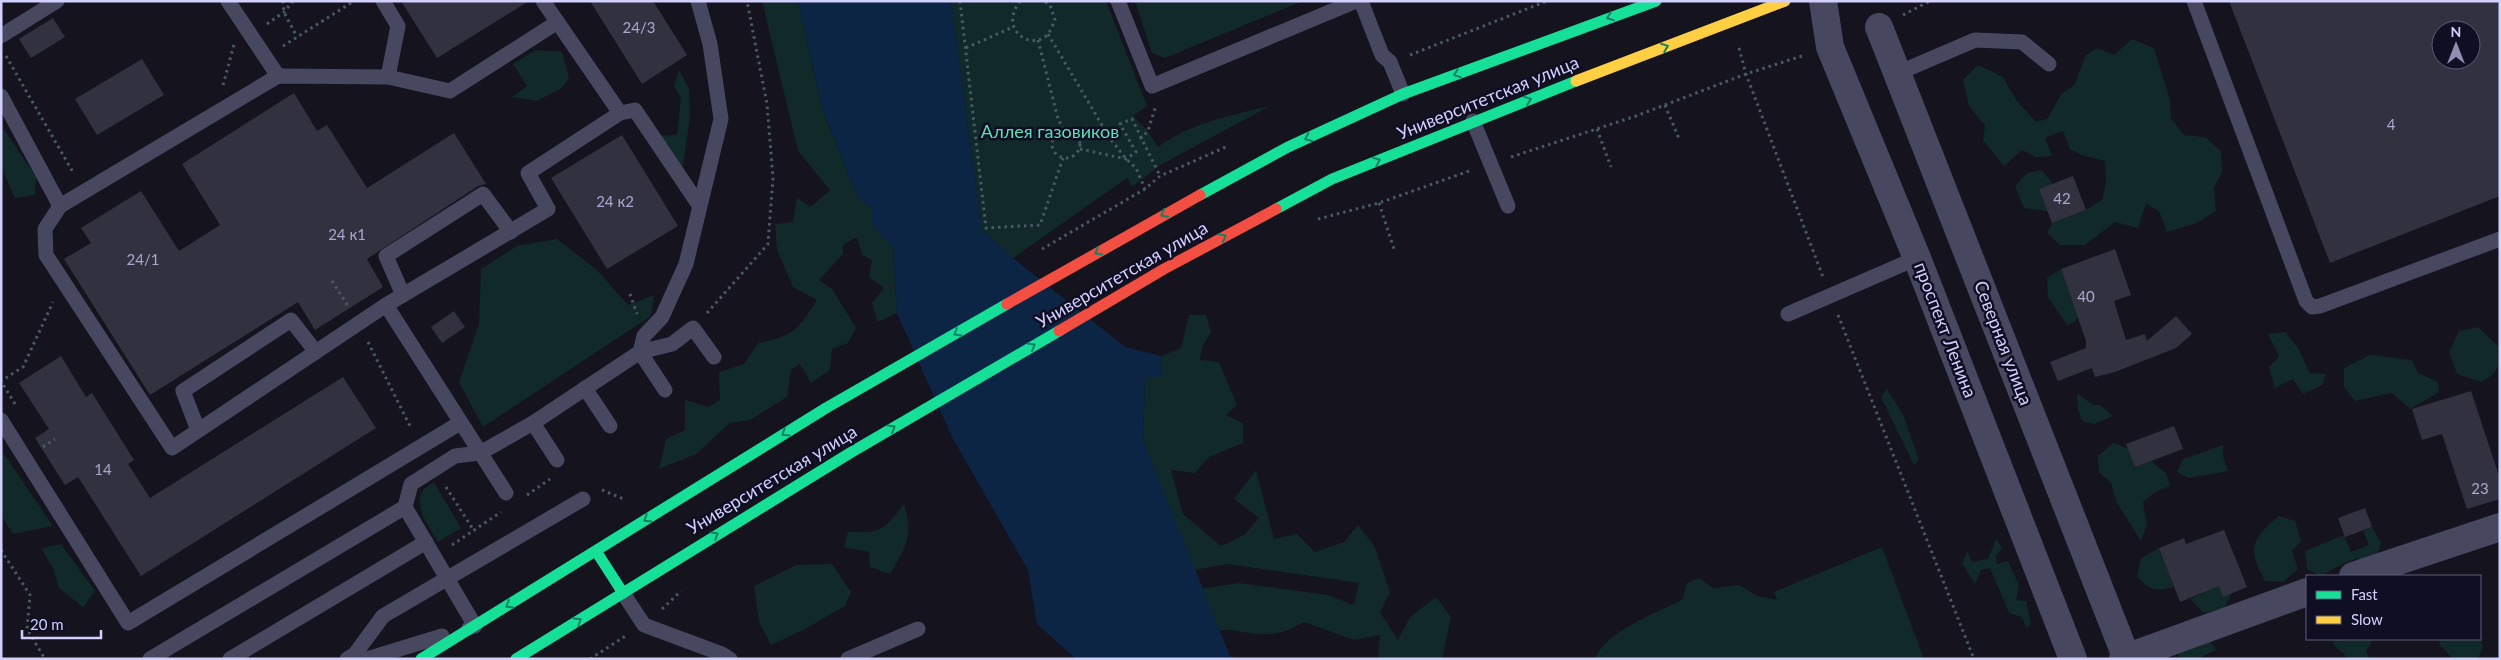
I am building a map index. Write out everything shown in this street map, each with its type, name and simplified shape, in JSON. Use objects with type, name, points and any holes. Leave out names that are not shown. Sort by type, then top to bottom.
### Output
[{"type":"main road","name":"Университетская улица","points":[[421,659],[826,408],[1140,227],[1288,147],[1403,94],[1656,1]]},
{"type":"main road","name":"Университетская улица","points":[[516,659],[850,453],[1164,269],[1332,179],[1473,121],[1784,1]]},
{"type":"main road","points":[[596,551],[623,593]]},
{"type":"street","name":"проспект Ленина","points":[[1823,1],[1830,47],[1917,258],[2073,659]]},
{"type":"street","name":"Северная улица","points":[[1879,27],[2125,658]]},
{"type":"street","points":[[2356,575],[2500,527]]},
{"type":"street","points":[[2125,658],[2306,592]]},
{"type":"lane","points":[[1,36],[57,1]]},
{"type":"lane","points":[[228,1],[278,76]]},
{"type":"lane","points":[[383,1],[398,26],[388,77]]},
{"type":"lane","points":[[543,1],[556,23],[620,113]]},
{"type":"lane","points":[[664,390],[640,352],[644,336],[662,317],[686,264],[721,119],[710,44],[698,1]]},
{"type":"lane","points":[[1118,1],[1152,86],[1339,4],[1356,1]]},
{"type":"lane","points":[[1361,1],[1382,54],[1390,62],[1403,94]]},
{"type":"lane","points":[[2194,1],[2306,301],[2312,307],[2320,306],[2500,239]]},
{"type":"lane","points":[[556,23],[450,90],[388,77],[278,76],[60,206],[45,229],[46,256],[63,279],[172,448],[403,295],[548,209],[528,173],[620,113],[635,110],[699,206]]},
{"type":"lane","points":[[1898,73],[1975,40],[2022,42],[2049,64]]},
{"type":"lane","points":[[1,96],[60,206]]},
{"type":"lane","points":[[1473,121],[1508,206]]},
{"type":"lane","points":[[403,295],[386,256],[483,194],[511,232]]},
{"type":"lane","points":[[1788,314],[1917,258]]},
{"type":"lane","points":[[386,306],[506,493]]},
{"type":"lane","points":[[198,430],[183,391],[291,320],[316,352]]},
{"type":"lane","points":[[150,659],[405,507],[411,484],[456,456],[480,453],[533,423],[640,352],[672,344],[694,328],[714,357]]},
{"type":"lane","points":[[586,388],[610,426]]},
{"type":"lane","points":[[1,420],[128,623],[460,424]]},
{"type":"lane","points":[[533,423],[557,460]]},
{"type":"lane","points":[[347,659],[355,654],[383,616],[583,499]]},
{"type":"lane","points":[[367,659],[475,626],[405,507]]},
{"type":"lane","points":[[230,659],[426,542]]},
{"type":"lane","points":[[623,593],[644,625],[722,654],[730,659]]},
{"type":"lane","points":[[848,659],[918,629]]},
{"type":"path","points":[[283,1],[284,12],[297,37]]},
{"type":"path","points":[[266,58],[354,1]]},
{"type":"path","points":[[694,328],[768,244],[772,178],[767,104],[747,1]]},
{"type":"path","points":[[960,1],[986,228],[1040,225],[1063,158]]},
{"type":"path","points":[[1020,1],[1013,11],[1013,27],[1017,34],[1027,39],[1038,40],[1048,34],[1054,20],[1050,5],[1044,1]]},
{"type":"path","points":[[966,48],[1013,27]]},
{"type":"path","points":[[1048,34],[1109,137],[1126,159],[1136,168],[1145,189]]},
{"type":"path","points":[[221,93],[234,44],[229,36]]},
{"type":"path","points":[[1038,40],[1058,119],[1064,130]]},
{"type":"path","points":[[1,47],[78,180],[88,189]]},
{"type":"path","points":[[1314,221],[1379,203],[1491,163],[1665,105],[1746,74],[1830,47]]},
{"type":"path","points":[[1746,74],[1830,296],[1974,659]]},
{"type":"path","points":[[1140,139],[1148,131],[1157,108],[1152,86]]},
{"type":"path","points":[[1665,105],[1680,141]]},
{"type":"path","points":[[1080,149],[1126,159],[1136,152],[1120,124],[1132,119],[1140,139],[1160,176]]},
{"type":"path","points":[[1596,129],[1611,167]]},
{"type":"path","points":[[1064,130],[1073,131],[1079,138],[1080,149],[1074,156],[1063,158],[1055,153],[1052,144],[1055,135],[1064,130]]},
{"type":"path","points":[[1379,203],[1394,249]]},
{"type":"path","points":[[17,406],[1,381],[23,367],[63,279]]},
{"type":"path","points":[[332,281],[359,324],[421,447]]},
{"type":"path","points":[[38,439],[49,456]]},
{"type":"path","points":[[43,447],[55,439]]},
{"type":"path","points":[[435,469],[474,530]]},
{"type":"path","points":[[1,550],[30,595],[27,629],[45,659]]},
{"type":"path","points":[[590,659],[644,625],[686,587]]},
{"type":"green space","points":[[762,1],[798,1],[822,109],[857,196],[871,208],[872,223],[893,248],[897,313],[878,322],[872,303],[884,288],[869,277],[872,260],[862,255],[857,237],[843,245],[843,254],[819,280],[832,289],[856,328],[848,343],[832,349],[830,370],[811,383],[800,364],[791,370],[787,397],[750,420],[730,423],[696,454],[659,469],[666,439],[685,430],[685,400],[708,407],[720,400],[719,372],[744,364],[758,343],[779,338],[794,330],[817,300],[793,287],[777,250],[775,224],[793,222],[797,198],[811,207],[830,190],[798,151]]},
{"type":"green space","name":"Аллея газовиков","points":[[951,1],[1106,1],[1147,106],[1133,116],[1148,131],[1158,147],[1184,131],[1212,121],[1270,106],[1162,164],[1132,187],[1127,178],[1013,258],[982,229]]},
{"type":"green space","points":[[1135,1],[1303,1],[1165,58],[1152,53]]},
{"type":"green space","points":[[2132,39],[2154,48],[2170,100],[2171,118],[2184,135],[2205,137],[2221,151],[2222,172],[2214,188],[2216,211],[2197,223],[2167,232],[2159,211],[2146,204],[2138,228],[2115,222],[2085,245],[2060,245],[2047,233],[2052,223],[2086,210],[2102,200],[2106,183],[2105,161],[2081,155],[2070,149],[2063,131],[2045,138],[2052,156],[2036,157],[2022,150],[2004,166],[1983,140],[1985,126],[1969,106],[1963,80],[1978,65],[2003,77],[2017,101],[2036,122],[2047,119],[2062,93],[2074,86],[2086,55],[2097,48],[2114,55]]},
{"type":"green space","points":[[536,50],[562,52],[569,78],[562,88],[537,101],[512,97],[527,86],[513,64]]},
{"type":"green space","points":[[679,70],[689,89],[690,117],[683,166],[676,167],[654,136],[677,135],[681,98],[674,86]]},
{"type":"green space","points":[[1,125],[36,177],[35,195],[15,198],[1,167]]},
{"type":"green space","points":[[2042,170],[2053,184],[2039,189],[2048,211],[2024,208],[2015,186],[2027,173]]},
{"type":"green space","points":[[557,239],[597,270],[628,305],[654,295],[651,316],[483,427],[459,382],[479,324],[481,269],[517,246]]},
{"type":"green space","points":[[2061,269],[2078,318],[2068,326],[2048,297],[2047,278]]},
{"type":"green space","points":[[1189,315],[1206,315],[1211,332],[1202,347],[1200,360],[1219,362],[1237,405],[1226,415],[1243,423],[1243,443],[1209,457],[1195,473],[1171,470],[1183,514],[1221,546],[1244,535],[1259,518],[1234,499],[1256,470],[1274,539],[1297,534],[1315,552],[1344,542],[1358,525],[1375,547],[1390,592],[1380,612],[1398,640],[1410,617],[1436,597],[1451,617],[1442,659],[1378,659],[1380,635],[1354,640],[1304,622],[1291,629],[1272,634],[1231,630],[1219,631],[1201,589],[1239,583],[1328,595],[1354,605],[1359,583],[1228,564],[1194,570],[1143,440],[1145,377],[1162,378],[1161,356],[1181,348]]},
{"type":"green space","points":[[2478,327],[2498,346],[2497,368],[2492,375],[2481,382],[2457,374],[2449,352],[2459,331]]},
{"type":"green space","points":[[2285,332],[2298,348],[2310,373],[2326,374],[2322,385],[2303,394],[2293,379],[2275,388],[2269,367],[2279,356],[2268,334]]},
{"type":"green space","points":[[2370,355],[2412,360],[2418,373],[2438,382],[2439,392],[2410,409],[2392,393],[2355,401],[2344,387],[2344,368]]},
{"type":"green space","points":[[1887,389],[1903,415],[1919,460],[1914,465],[1881,397]]},
{"type":"green space","points":[[2077,393],[2093,405],[2100,405],[2113,416],[2094,424],[2082,421],[2078,410]]},
{"type":"green space","points":[[2113,443],[2129,449],[2135,467],[2151,461],[2166,473],[2170,486],[2155,492],[2143,502],[2147,525],[2141,541],[2117,503],[2111,483],[2099,472],[2098,456]]},
{"type":"green space","points":[[2223,445],[2223,456],[2228,471],[2188,478],[2177,472],[2183,459]]},
{"type":"green space","points":[[1,451],[53,526],[13,534],[1,515]]},
{"type":"green space","points":[[434,482],[461,528],[438,542],[424,518],[420,502],[425,488]]},
{"type":"green space","points":[[904,504],[908,524],[907,540],[890,574],[870,567],[869,552],[844,547],[848,532],[868,532],[881,528],[892,519]]},
{"type":"green space","points":[[2279,516],[2295,521],[2301,541],[2292,551],[2298,569],[2283,582],[2265,581],[2256,561],[2255,545],[2262,531]]},
{"type":"green space","points":[[2372,527],[2381,543],[2377,556],[2367,564],[2358,558],[2340,565],[2323,575],[2307,569],[2305,551],[2344,535],[2351,552],[2369,545],[2363,531]]},
{"type":"green space","points":[[1996,539],[2002,548],[1996,556],[1997,564],[2008,561],[2019,585],[2016,600],[2026,601],[2031,624],[2026,628],[2022,617],[2009,613],[1990,568],[1981,570],[1975,584],[1962,563],[1967,551],[1972,562],[1988,559]]},
{"type":"green space","points":[[61,544],[95,591],[83,607],[59,588],[53,568],[41,548]]},
{"type":"green space","points":[[1882,547],[1924,659],[1595,659],[1600,649],[1620,632],[1682,600],[1687,583],[1700,578],[1713,588],[1739,585],[1757,596],[1777,600],[1774,592]]},
{"type":"green space","points":[[2159,548],[2174,587],[2153,589],[2137,576],[2141,558]]},
{"type":"green space","points":[[2192,558],[2214,573],[2223,596],[2232,593],[2224,608],[2204,613],[2190,599],[2205,592]]},
{"type":"green space","points":[[832,564],[851,592],[845,606],[805,629],[771,645],[759,622],[754,586],[796,565]]},
{"type":"green space","points":[[2208,638],[2216,650],[2197,659],[2179,659],[2178,653]]},
{"type":"green space","points":[[2334,640],[2372,640],[2366,651],[2370,659],[2346,659],[2345,655],[2333,644]]},
{"type":"green space","points":[[2439,640],[2481,640],[2483,646],[2478,659],[2453,659],[2440,645]]},
{"type":"water","points":[[798,1],[951,1],[982,229],[1013,258],[1125,347],[1161,356],[1162,378],[1145,378],[1143,440],[1230,656],[1241,659],[1076,659],[1037,624],[1028,570],[952,437],[897,313],[893,248],[871,223],[871,208],[857,196],[822,108]]},
{"type":"building","points":[[401,1],[529,1],[437,58]]},
{"type":"building","points":[[590,1],[653,1],[687,55],[642,84]]},
{"type":"building","points":[[2229,1],[2500,1],[2500,196],[2330,263]]},
{"type":"building","points":[[53,18],[65,37],[31,58],[19,39]]},
{"type":"building","points":[[142,59],[164,95],[97,135],[75,99]]},
{"type":"building","points":[[294,93],[317,131],[327,125],[367,188],[454,133],[486,184],[478,186],[367,259],[383,287],[315,330],[298,302],[150,395],[64,259],[91,243],[81,228],[141,191],[179,251],[220,225],[182,164]]},
{"type":"building","points":[[622,135],[678,226],[607,269],[551,178]]},
{"type":"building","points":[[2073,176],[2086,210],[2052,223],[2039,189]]},
{"type":"building","points":[[2115,249],[2131,295],[2114,301],[2126,340],[2145,334],[2147,341],[2176,316],[2192,334],[2176,348],[2115,372],[2095,377],[2092,368],[2058,381],[2050,362],[2086,348],[2086,341],[2061,269]]},
{"type":"building","points":[[454,311],[465,327],[442,343],[431,327]]},
{"type":"building","points":[[61,356],[86,397],[92,393],[134,460],[128,464],[150,498],[343,377],[376,428],[141,576],[78,477],[65,485],[35,438],[49,429],[19,383]]},
{"type":"building","points":[[2471,391],[2500,479],[2500,499],[2467,509],[2442,434],[2422,440],[2412,409]]},
{"type":"building","points":[[2174,426],[2183,449],[2135,467],[2126,444]]},
{"type":"building","points":[[2365,508],[2372,527],[2345,537],[2338,518]]},
{"type":"building","points":[[2224,530],[2247,587],[2223,597],[2219,586],[2180,602],[2159,548],[2184,538],[2186,544]]},
{"type":"traffic: fast","points":[[1200,195],[1288,147],[1403,94],[1656,1]]},
{"type":"traffic: fast","points":[[1276,209],[1332,179],[1576,81]]},
{"type":"traffic: fast","points":[[421,659],[826,408],[1007,304]]},
{"type":"traffic: fast","points":[[516,659],[850,453],[1059,331]]},
{"type":"traffic: fast","points":[[596,551],[623,593]]},
{"type":"traffic: slow","points":[[1576,81],[1785,1]]},
{"type":"traffic: jam","points":[[1007,304],[1200,195]]},
{"type":"traffic: jam","points":[[1059,331],[1164,269],[1276,209]]}]
